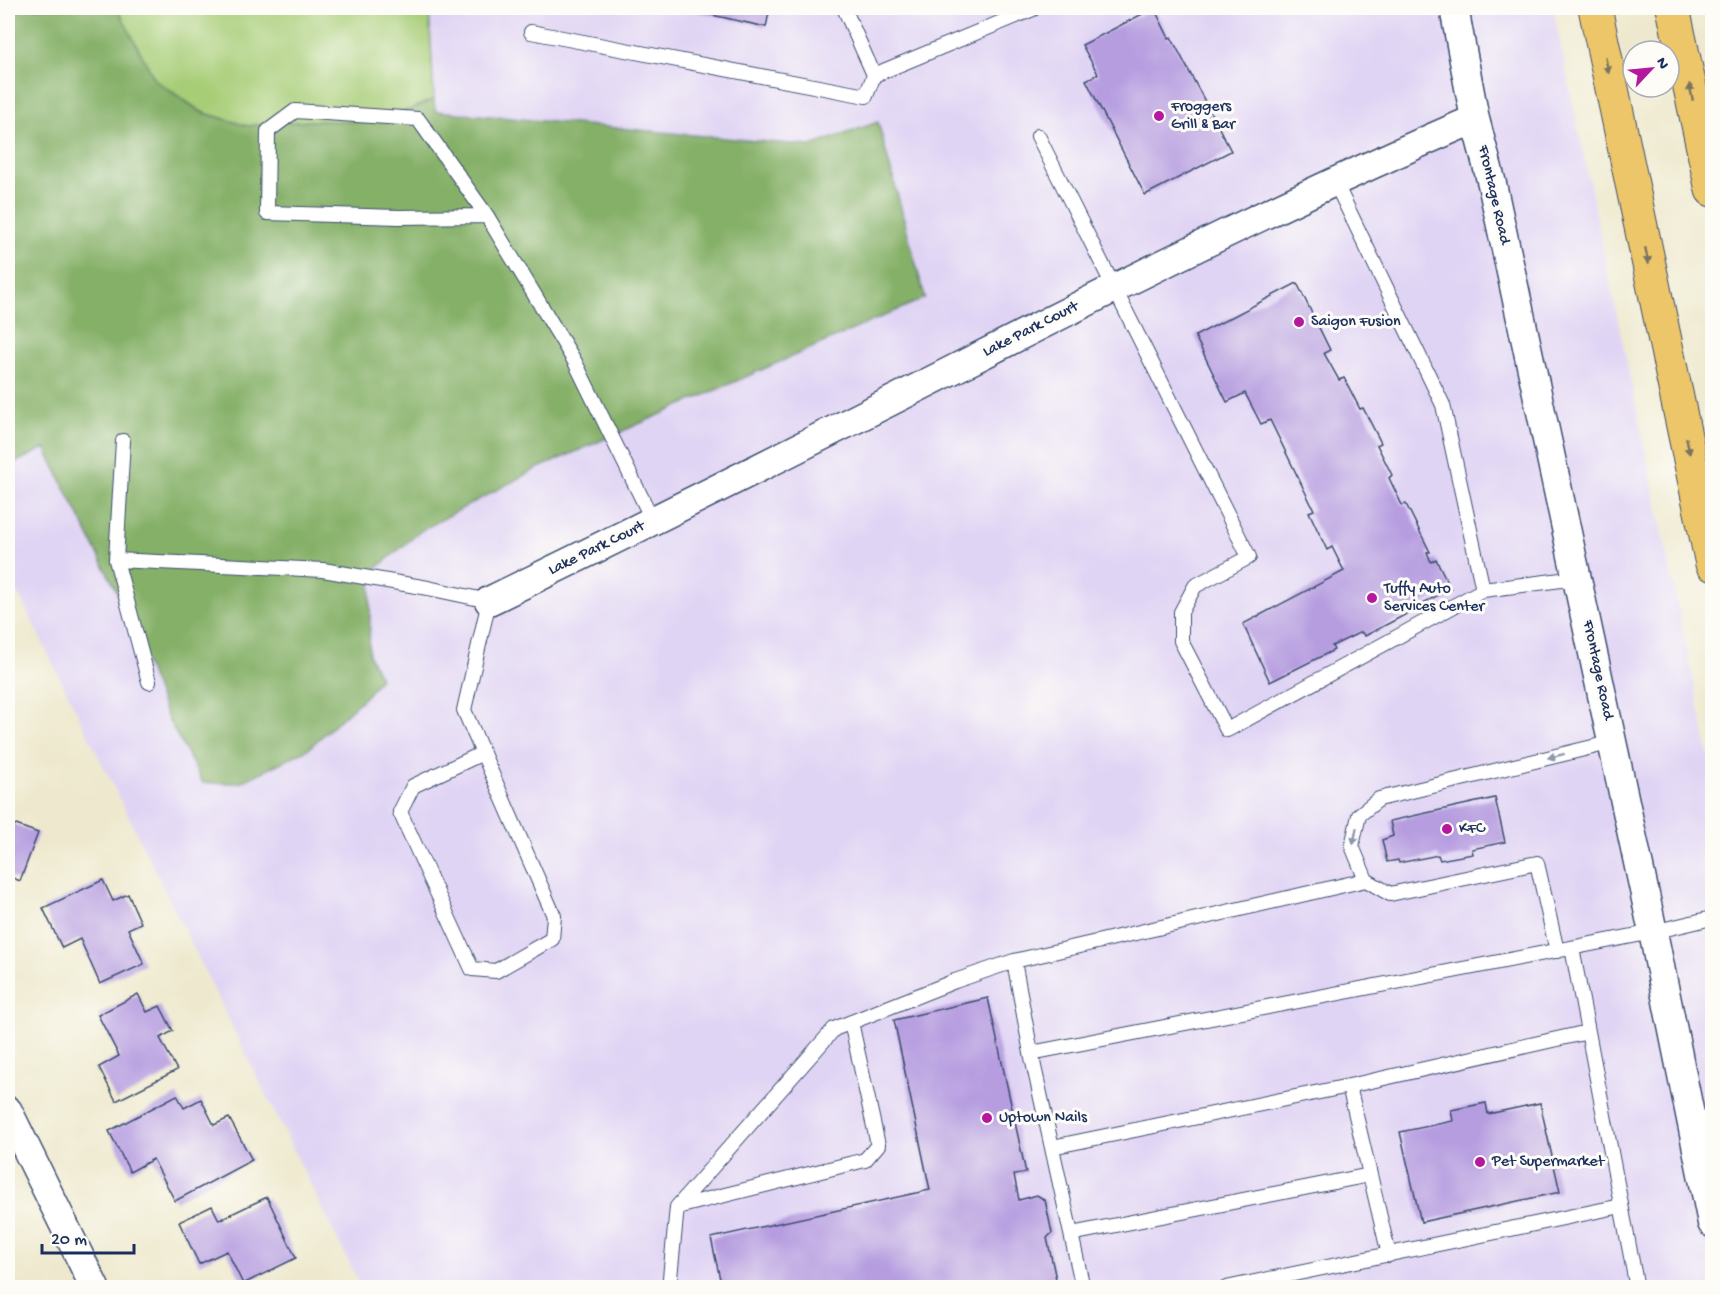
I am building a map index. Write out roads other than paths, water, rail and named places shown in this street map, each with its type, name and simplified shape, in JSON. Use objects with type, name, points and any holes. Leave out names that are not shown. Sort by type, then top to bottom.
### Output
[{"type":"main road","points":[[1595,8],[1713,564]]},
{"type":"main road","points":[[1673,8],[1713,190]]},
{"type":"street","points":[[1454,8],[1475,119]]},
{"type":"street","name":"Lake Park Court","points":[[489,601],[1335,180],[1475,119]]},
{"type":"street","name":"Frontage Road","points":[[1475,119],[1492,184],[1613,742],[1713,1223]]},
{"type":"street","points":[[8,1111],[95,1287]]},
{"type":"lane","points":[[531,32],[866,96],[874,75],[844,8]]},
{"type":"lane","points":[[874,75],[1034,9]]},
{"type":"lane","points":[[487,216],[399,217],[267,213],[267,131],[295,111],[418,119],[487,216],[574,362],[653,521]]},
{"type":"lane","points":[[1038,136],[1248,557],[1195,586],[1181,612],[1181,641],[1227,730],[1483,590],[1577,578]]},
{"type":"lane","points":[[1335,180],[1443,405],[1483,590]]},
{"type":"lane","points":[[123,441],[116,560],[148,682]]},
{"type":"lane","points":[[116,560],[323,570],[489,601],[464,710],[483,753],[554,916],[552,939],[496,971],[472,969],[400,812],[413,786],[483,753]]},
{"type":"lane","points":[[1557,951],[1537,863],[1390,894],[1366,880],[1353,846],[1359,815],[1379,799],[1613,742]]},
{"type":"lane","points":[[669,1287],[677,1207],[834,1029],[955,981],[1014,961],[1366,880]]},
{"type":"lane","points":[[1031,1053],[1653,932],[1713,918]]},
{"type":"lane","points":[[1572,948],[1637,1287]]},
{"type":"lane","points":[[1014,961],[1031,1053],[1083,1287]]},
{"type":"lane","points":[[677,1207],[865,1160],[878,1145],[851,1022]]},
{"type":"lane","points":[[1052,1147],[1349,1086],[1588,1032]]},
{"type":"lane","points":[[1349,1086],[1389,1255]]},
{"type":"lane","points":[[1071,1234],[1370,1174]]},
{"type":"lane","points":[[1226,1287],[1621,1206]]},
{"type":"place","name":"Froggers Grill & Bar","points":[[1159,116]]},
{"type":"place","name":"Saigon Fusion","points":[[1299,322]]},
{"type":"place","name":"Tuffy Auto Services Center","points":[[1372,598]]},
{"type":"place","name":"KFC","points":[[1447,829]]},
{"type":"place","name":"Uptown Nails","points":[[987,1118]]},
{"type":"place","name":"Pet Supermarket","points":[[1480,1162]]}]
